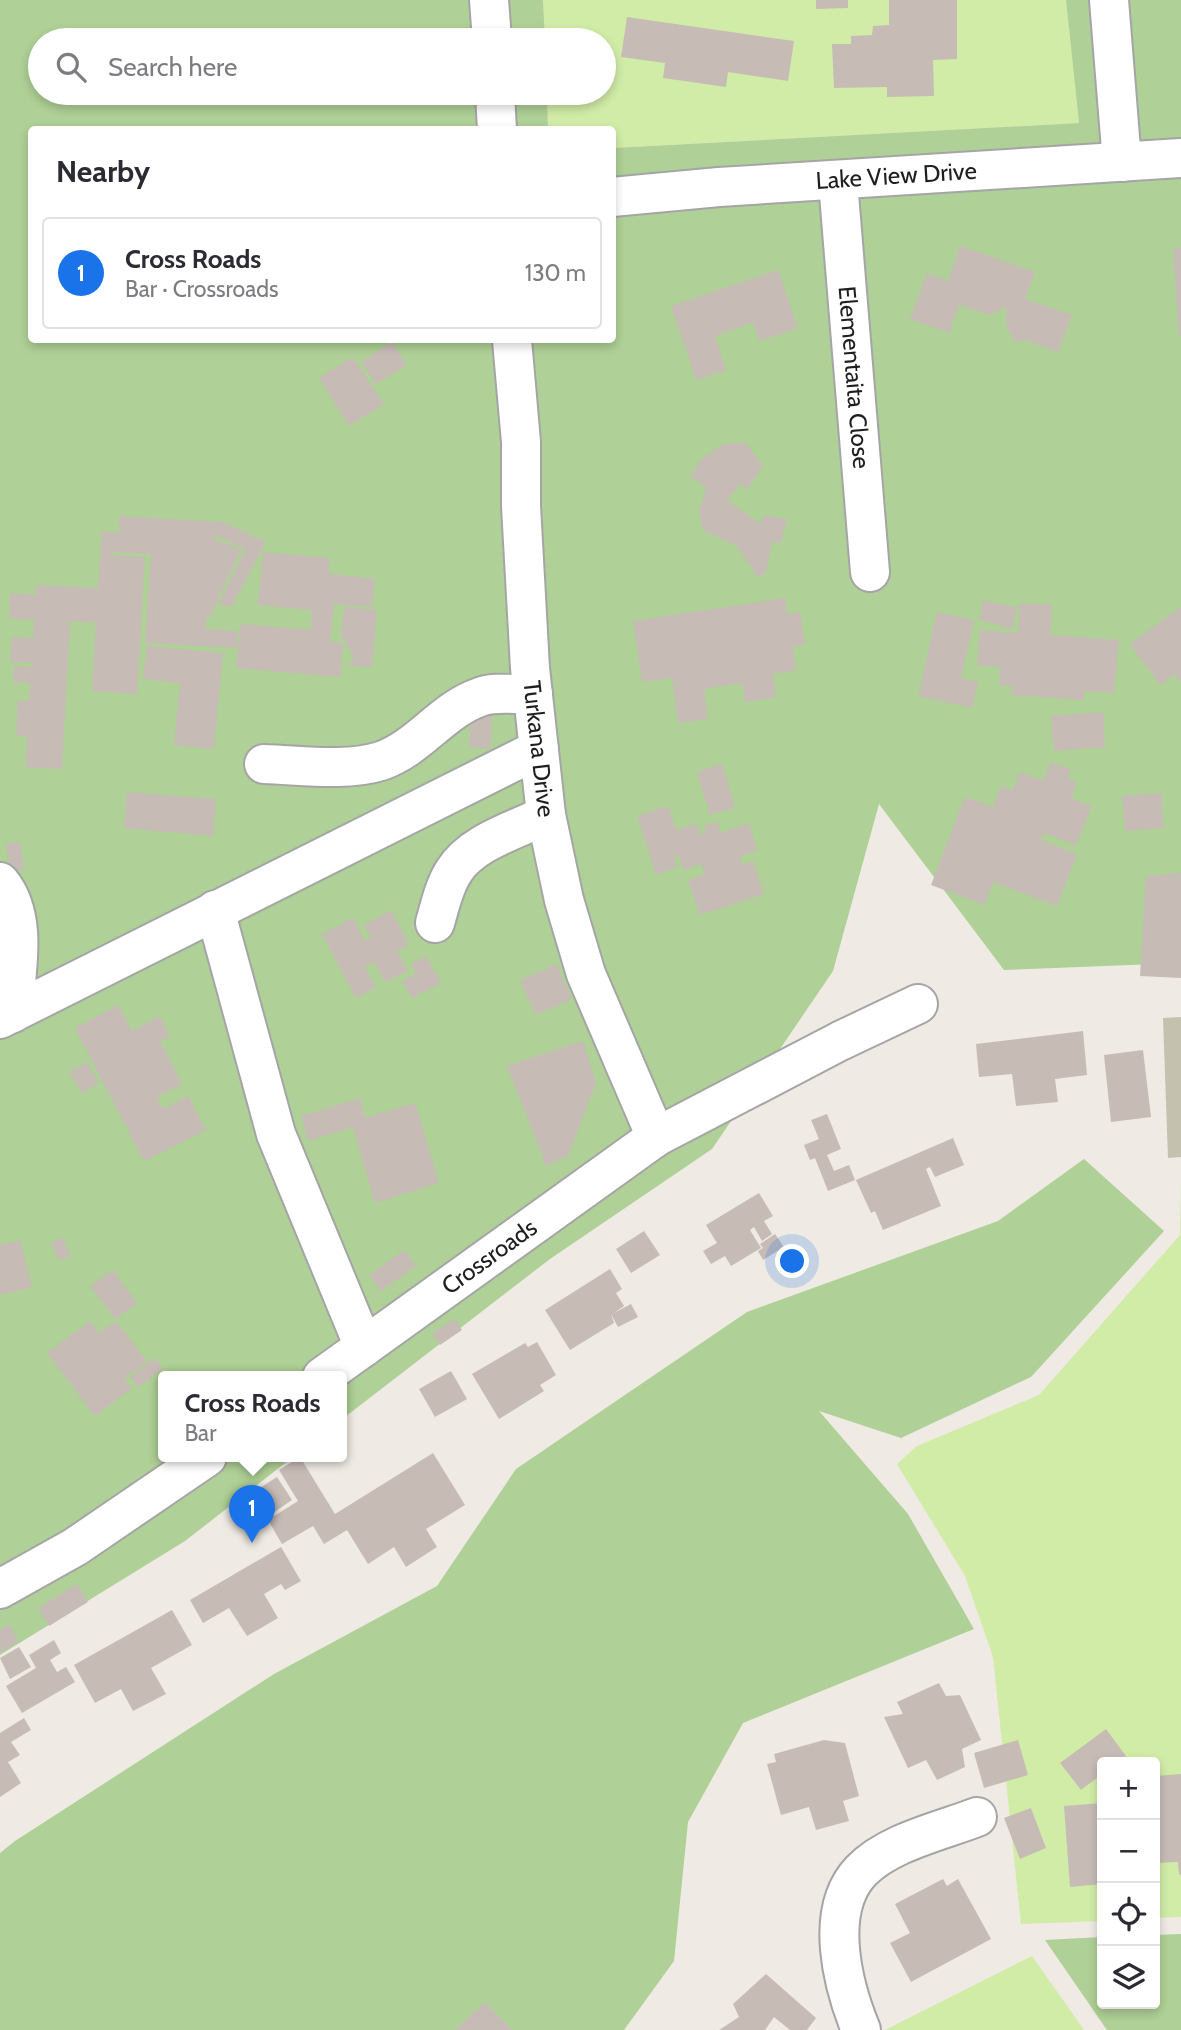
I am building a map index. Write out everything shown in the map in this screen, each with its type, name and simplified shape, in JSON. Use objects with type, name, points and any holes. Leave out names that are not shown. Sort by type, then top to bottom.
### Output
[{"type":"street","points":[[489,0],[491,28]]},
{"type":"street","points":[[1109,0],[1122,162]]},
{"type":"street","points":[[496,105],[497,126]]},
{"type":"street","name":"Lake View Drive","points":[[616,197],[719,187],[838,182],[1181,159]]},
{"type":"street","name":"Elementaita Close","points":[[838,182],[870,572]]},
{"type":"street","name":"Turkana Drive","points":[[512,343],[521,442],[521,506],[533,694],[546,815],[564,900],[586,974],[656,1137]]},
{"type":"street","points":[[264,764],[347,766],[382,761],[414,742],[447,715],[481,696],[533,694]]},
{"type":"street","points":[[6,1016],[539,749]]},
{"type":"street","points":[[435,922],[453,873],[462,860],[479,847],[546,815]]},
{"type":"street","points":[[0,881],[14,909],[18,931],[6,1016]]},
{"type":"street","points":[[215,910],[276,1134],[364,1347]]},
{"type":"street","name":"Crossroads","points":[[330,1371],[656,1137],[840,1041],[918,1004]]},
{"type":"street","points":[[0,1589],[75,1547],[200,1462]]},
{"type":"street","points":[[861,2030],[843,1970],[840,1937],[847,1893],[860,1871],[880,1857],[977,1817]]},
{"type":"shaded area","points":[[1181,1017],[1181,1157],[1168,1158],[1163,1018]]},
{"type":"green space","points":[[0,0],[543,0],[544,28],[28,28],[28,105],[547,105],[548,126],[28,126],[28,343],[616,343],[616,148],[1079,123],[1066,0],[1181,0],[1181,963],[1004,970],[879,804],[833,971],[712,1149],[550,1259],[347,1415],[347,1371],[158,1371],[158,1462],[287,1462],[185,1541],[0,1655]]},
{"type":"green space","points":[[543,0],[1066,0],[1079,123],[616,148],[616,126],[548,126],[547,105],[616,105],[616,28],[544,28]]},
{"type":"green space","points":[[1084,1159],[1164,1231],[1031,1377],[901,1438],[819,1411],[908,1514],[974,1629],[743,1723],[688,1822],[674,1961],[624,2030],[0,2030],[0,1853],[274,1674],[437,1586],[516,1469],[747,1312],[998,1221]]},
{"type":"green space","points":[[1181,1181],[1181,1917],[1160,1918],[1160,1757],[1097,1757],[1097,1921],[1021,1924],[993,1657],[965,1576],[897,1464],[917,1446],[1039,1395],[1180,1235]]},
{"type":"green space","points":[[1181,1934],[1181,2030],[1107,2030],[1045,1940],[1097,1937],[1097,2009],[1160,2009],[1160,1935]]},
{"type":"green space","points":[[1032,1956],[1084,2030],[885,2030]]},
{"type":"building","points":[[816,0],[848,0],[848,8],[816,9]]},
{"type":"building","points":[[889,0],[957,0],[957,59],[933,60],[934,96],[887,97],[887,87],[834,88],[832,44],[851,44],[851,36],[872,35],[873,26],[889,25]]},
{"type":"building","points":[[627,17],[794,41],[788,81],[728,72],[726,87],[663,78],[665,63],[621,57]]},
{"type":"building","points":[[960,246],[1035,272],[1025,299],[1072,315],[1058,352],[1024,340],[1016,343],[1007,328],[1006,307],[990,315],[959,305],[949,333],[910,319],[927,273],[948,281]]},
{"type":"building","points":[[1173,248],[1181,248],[1181,336],[1179,336]]},
{"type":"building","points":[[778,270],[798,328],[759,341],[753,322],[715,336],[726,370],[696,380],[671,306]]},
{"type":"building","points":[[393,343],[407,365],[376,384],[361,362]]},
{"type":"building","points":[[353,357],[384,404],[349,426],[319,378]]},
{"type":"building","points":[[746,443],[763,466],[747,489],[740,484],[727,501],[760,523],[765,515],[787,519],[781,543],[772,542],[766,572],[758,578],[737,546],[703,530],[699,512],[706,488],[690,476],[705,456],[724,444]]},
{"type":"building","points":[[119,516],[223,522],[266,542],[232,606],[218,605],[245,550],[216,535],[212,538],[241,550],[210,617],[206,617],[205,629],[238,631],[237,648],[145,643],[151,554],[111,552],[111,555],[145,557],[137,694],[92,691],[96,623],[70,621],[62,769],[26,767],[27,736],[16,735],[18,700],[29,701],[30,683],[13,682],[14,666],[32,667],[32,663],[10,662],[12,637],[33,638],[34,620],[9,618],[10,593],[36,595],[36,585],[98,588],[102,531],[119,533]]},
{"type":"building","points":[[263,552],[330,558],[329,574],[375,579],[372,607],[334,604],[330,641],[343,643],[340,677],[236,668],[241,624],[311,630],[312,610],[258,605]]},
{"type":"building","points":[[785,598],[787,614],[800,612],[805,645],[793,647],[796,670],[773,674],[776,697],[745,702],[742,683],[704,689],[708,719],[678,723],[672,678],[642,682],[633,621]]},
{"type":"building","points":[[982,600],[1017,607],[1012,629],[980,620]]},
{"type":"building","points":[[1020,603],[1052,605],[1050,635],[1119,640],[1114,693],[1085,691],[1084,700],[1011,695],[1012,686],[999,685],[1000,667],[977,665],[980,630],[1018,633]]},
{"type":"building","points":[[344,607],[377,610],[372,667],[348,666],[354,659],[341,634]]},
{"type":"building","points":[[1181,607],[1181,682],[1175,674],[1160,685],[1130,644]]},
{"type":"building","points":[[937,612],[974,620],[961,678],[978,682],[972,708],[918,696]]},
{"type":"building","points":[[147,646],[223,653],[214,749],[174,745],[180,683],[143,679]]},
{"type":"building","points":[[471,711],[492,712],[490,749],[469,747]]},
{"type":"building","points":[[1103,712],[1105,747],[1054,751],[1051,716]]},
{"type":"building","points":[[1051,762],[1071,770],[1068,779],[1077,782],[1071,798],[1092,806],[1076,845],[1044,833],[1041,840],[1077,854],[1057,906],[993,882],[985,905],[931,885],[965,797],[993,807],[1001,786],[1013,790],[1020,772],[1043,781]]},
{"type":"building","points":[[722,764],[735,807],[710,815],[697,772]]},
{"type":"building","points":[[127,792],[216,799],[213,836],[124,828]]},
{"type":"building","points":[[1161,793],[1164,828],[1125,831],[1122,796]]},
{"type":"building","points":[[668,806],[676,830],[697,823],[701,835],[706,832],[704,826],[717,821],[721,833],[749,823],[757,850],[740,856],[743,865],[753,861],[764,894],[700,915],[688,880],[705,874],[701,864],[683,870],[679,855],[674,857],[677,867],[656,875],[637,816]]},
{"type":"building","points":[[20,841],[24,869],[10,871],[6,844]]},
{"type":"building","points":[[1181,873],[1181,978],[1140,976],[1146,876]]},
{"type":"building","points":[[391,910],[409,945],[397,951],[408,971],[385,982],[374,962],[365,967],[376,987],[356,998],[322,934],[353,918],[365,941],[371,938],[364,925]]},
{"type":"building","points":[[426,956],[441,983],[412,998],[402,981],[416,974],[411,964]]},
{"type":"building","points":[[556,964],[572,999],[536,1015],[520,980]]},
{"type":"building","points":[[118,1005],[132,1031],[160,1016],[170,1036],[160,1041],[182,1084],[157,1097],[163,1109],[188,1096],[206,1130],[144,1161],[75,1028]]},
{"type":"building","points":[[1083,1031],[1087,1075],[1055,1079],[1058,1102],[1016,1106],[1012,1074],[979,1077],[976,1044]]},
{"type":"building","points":[[583,1041],[596,1083],[568,1156],[546,1166],[507,1066]]},
{"type":"building","points":[[1143,1050],[1151,1117],[1111,1122],[1104,1055]]},
{"type":"building","points":[[87,1062],[99,1083],[82,1093],[69,1072]]},
{"type":"building","points":[[360,1098],[365,1118],[415,1103],[439,1183],[375,1203],[353,1127],[308,1141],[301,1116]]},
{"type":"building","points":[[827,1114],[841,1149],[827,1155],[834,1171],[849,1165],[855,1180],[828,1191],[815,1158],[810,1160],[804,1145],[819,1139],[811,1120]]},
{"type":"building","points":[[953,1138],[964,1165],[935,1177],[930,1167],[926,1169],[941,1206],[883,1230],[875,1211],[871,1213],[856,1180]]},
{"type":"building","points":[[759,1193],[773,1216],[764,1221],[772,1234],[762,1241],[754,1227],[750,1230],[761,1248],[731,1266],[725,1256],[711,1264],[703,1251],[717,1243],[706,1225]]},
{"type":"building","points":[[644,1231],[660,1255],[631,1273],[616,1249]]},
{"type":"building","points":[[775,1234],[784,1247],[763,1260],[758,1251],[763,1248],[760,1244]]},
{"type":"building","points":[[62,1237],[71,1255],[60,1261],[51,1244]]},
{"type":"building","points":[[20,1240],[32,1287],[0,1295],[0,1245]]},
{"type":"building","points":[[404,1250],[416,1266],[381,1291],[369,1275]]},
{"type":"building","points":[[610,1269],[622,1289],[616,1293],[624,1306],[614,1313],[631,1304],[638,1317],[618,1327],[611,1314],[614,1323],[570,1350],[545,1310]]},
{"type":"building","points":[[113,1270],[137,1303],[115,1319],[90,1286]]},
{"type":"building","points":[[455,1319],[462,1330],[440,1345],[432,1333]]},
{"type":"building","points":[[90,1321],[99,1333],[116,1321],[147,1362],[124,1378],[132,1388],[95,1416],[47,1353]]},
{"type":"building","points":[[537,1342],[556,1375],[540,1385],[544,1391],[499,1419],[472,1374],[525,1343],[528,1347]]},
{"type":"building","points":[[155,1358],[163,1369],[138,1387],[130,1377]]},
{"type":"building","points":[[451,1371],[467,1399],[435,1417],[419,1389]]},
{"type":"building","points":[[433,1453],[465,1505],[426,1529],[437,1547],[406,1567],[394,1547],[368,1564],[347,1530],[324,1544],[313,1526],[282,1544],[268,1520],[298,1501],[279,1470],[292,1462],[303,1462],[335,1514]]},
{"type":"building","points":[[277,1477],[292,1500],[261,1521],[246,1497]]},
{"type":"building","points":[[281,1547],[301,1581],[285,1590],[281,1584],[264,1594],[278,1618],[247,1636],[229,1608],[203,1623],[190,1600]]},
{"type":"building","points":[[77,1584],[88,1602],[49,1626],[38,1608]]},
{"type":"building","points":[[172,1610],[192,1645],[151,1668],[166,1694],[133,1711],[121,1689],[95,1703],[74,1665]]},
{"type":"building","points":[[8,1624],[19,1641],[0,1653],[0,1630]]},
{"type":"building","points":[[54,1640],[61,1653],[50,1660],[57,1672],[66,1667],[75,1682],[22,1713],[6,1686],[36,1668],[29,1655]]},
{"type":"building","points":[[19,1647],[31,1667],[10,1679],[0,1658]]},
{"type":"building","points":[[939,1683],[946,1696],[960,1695],[981,1740],[962,1749],[965,1767],[937,1780],[926,1760],[908,1768],[884,1717],[903,1714],[897,1702]]},
{"type":"building","points":[[24,1718],[31,1730],[11,1742],[20,1755],[8,1762],[21,1783],[0,1797],[0,1733]]},
{"type":"building","points":[[1106,1729],[1126,1756],[1097,1757],[1097,1778],[1081,1790],[1060,1763]]},
{"type":"building","points":[[824,1740],[845,1743],[859,1796],[843,1801],[849,1821],[816,1830],[809,1807],[781,1815],[767,1764],[776,1762],[774,1754]]},
{"type":"building","points":[[1018,1740],[1028,1775],[984,1788],[974,1753]]},
{"type":"building","points":[[1181,1774],[1179,1875],[1178,1862],[1160,1863],[1160,1776]]},
{"type":"building","points":[[1097,1803],[1097,1884],[1070,1887],[1064,1806]]},
{"type":"building","points":[[1031,1808],[1046,1848],[1020,1859],[1004,1818]]},
{"type":"building","points":[[943,1879],[947,1886],[958,1879],[991,1939],[911,1982],[890,1943],[910,1933],[895,1904]]},
{"type":"building","points":[[766,1974],[816,2018],[807,2030],[790,2030],[774,2017],[765,2030],[719,2030],[739,2017],[733,2004]]},
{"type":"building","points":[[485,2002],[512,2030],[455,2030]]},
{"type":"place","name":"Cross Roads","points":[[252,1543]]}]
